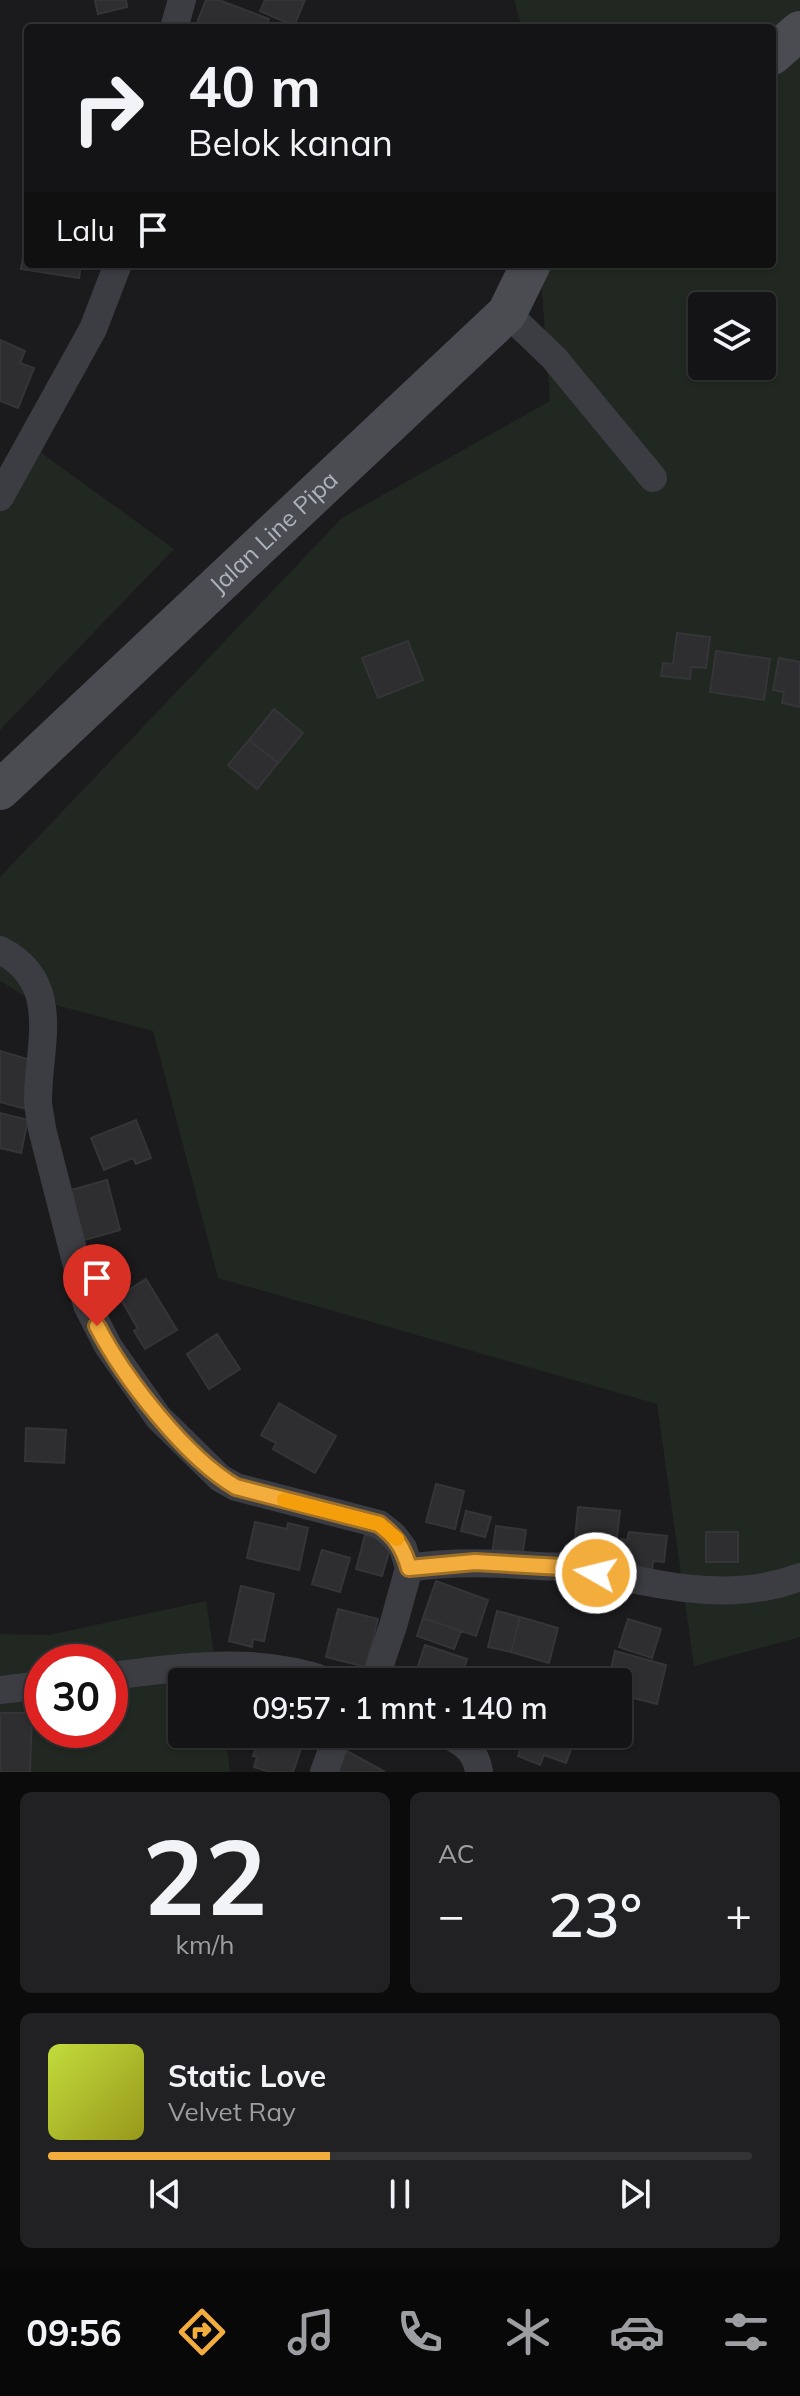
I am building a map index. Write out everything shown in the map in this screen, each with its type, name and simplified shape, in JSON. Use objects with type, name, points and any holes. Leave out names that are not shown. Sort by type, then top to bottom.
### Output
[{"type":"main road","points":[[776,52],[800,31]]},
{"type":"main road","name":"Jalan Line Pipa","points":[[0,790],[507,313],[529,268]]},
{"type":"street","points":[[175,24],[182,0]]},
{"type":"street","points":[[0,497],[93,329],[116,268]]},
{"type":"street","points":[[507,313],[554,358],[653,478]]},
{"type":"street","points":[[0,950],[25,968],[43,1005],[45,1022],[38,1103],[42,1129],[87,1305],[108,1346],[158,1417],[220,1478],[236,1487],[379,1524],[393,1535],[403,1548],[409,1568],[379,1668]]},
{"type":"street","points":[[409,1568],[475,1562],[579,1568],[639,1583],[718,1592],[775,1587],[800,1577]]},
{"type":"street","points":[[186,1668],[248,1665],[271,1668]]},
{"type":"street","points":[[128,1674],[168,1669]]},
{"type":"street","points":[[0,1690],[24,1687]]},
{"type":"street","points":[[324,1772],[333,1748]]},
{"type":"street","points":[[468,1748],[478,1760],[479,1772]]},
{"type":"shaded area","points":[[514,0],[800,0],[800,1637],[694,1666],[657,1404],[218,1278],[153,1031],[26,997],[0,981],[0,877],[342,518],[550,401],[540,268],[776,268],[776,24],[521,24]]},
{"type":"shaded area","points":[[40,452],[174,549],[0,730],[0,507]]},
{"type":"shaded area","points":[[206,1601],[216,1668],[168,1668],[168,1748],[227,1748],[230,1772],[0,1772],[0,1634],[49,1635]]},
{"type":"building","points":[[95,0],[126,0],[127,7],[98,14]]},
{"type":"building","points":[[206,0],[219,0],[269,19],[267,24],[197,24]]},
{"type":"building","points":[[265,0],[305,0],[295,24],[260,11]]},
{"type":"building","points":[[24,249],[24,268],[80,268],[79,278],[21,269]]},
{"type":"building","points":[[0,340],[25,351],[20,363],[34,368],[18,408],[0,401]]},
{"type":"building","points":[[677,633],[710,637],[706,668],[691,667],[690,679],[661,676],[663,663],[673,664]]},
{"type":"building","points":[[408,641],[423,680],[378,698],[362,658]]},
{"type":"building","points":[[716,651],[770,659],[764,700],[710,692]]},
{"type":"building","points":[[779,658],[800,662],[800,707],[782,703],[784,692],[773,690]]},
{"type":"building","points":[[274,709],[303,733],[278,763],[249,740]]},
{"type":"building","points":[[249,740],[278,763],[257,789],[228,765]]},
{"type":"building","points":[[0,1051],[40,1063],[26,1109],[0,1102]]},
{"type":"building","points":[[0,1113],[28,1120],[21,1153],[0,1148]]},
{"type":"building","points":[[136,1120],[151,1158],[136,1164],[133,1158],[104,1170],[91,1138]]},
{"type":"building","points":[[107,1180],[120,1230],[77,1242],[64,1192]]},
{"type":"building","points":[[146,1279],[177,1330],[145,1349],[134,1331],[138,1329],[119,1296]]},
{"type":"building","points":[[217,1334],[240,1369],[209,1389],[187,1354]]},
{"type":"building","points":[[279,1403],[336,1436],[315,1473],[273,1449],[276,1443],[261,1435]]},
{"type":"building","points":[[26,1428],[66,1430],[64,1463],[25,1461]]},
{"type":"building","points":[[436,1484],[464,1491],[455,1529],[426,1522]]},
{"type":"building","points":[[578,1507],[620,1511],[616,1546],[599,1544],[598,1553],[574,1550]]},
{"type":"building","points":[[466,1511],[491,1517],[485,1537],[461,1531]]},
{"type":"building","points":[[255,1522],[287,1529],[288,1523],[308,1528],[299,1570],[247,1558]]},
{"type":"building","points":[[496,1526],[526,1530],[522,1558],[492,1554]]},
{"type":"building","points":[[629,1532],[667,1536],[664,1562],[653,1561],[652,1572],[618,1568],[621,1539],[627,1540]]},
{"type":"building","points":[[706,1532],[738,1532],[738,1562],[706,1562]]},
{"type":"building","points":[[365,1535],[392,1542],[382,1576],[356,1569]]},
{"type":"building","points":[[322,1550],[350,1558],[340,1592],[312,1584]]},
{"type":"building","points":[[436,1581],[488,1600],[476,1636],[423,1618]]},
{"type":"building","points":[[241,1586],[274,1594],[264,1641],[253,1639],[252,1647],[229,1641]]},
{"type":"building","points":[[338,1609],[378,1619],[366,1667],[326,1657]]},
{"type":"building","points":[[497,1611],[520,1617],[511,1652],[488,1647]]},
{"type":"building","points":[[520,1617],[558,1628],[549,1663],[511,1652]]},
{"type":"building","points":[[423,1618],[461,1631],[454,1649],[417,1636]]},
{"type":"building","points":[[628,1619],[661,1629],[652,1658],[619,1647]]},
{"type":"building","points":[[425,1645],[467,1659],[464,1668],[417,1668]]},
{"type":"building","points":[[615,1651],[666,1665],[657,1704],[632,1698],[632,1668],[611,1668]]},
{"type":"building","points":[[0,1713],[24,1713],[24,1748],[31,1748],[30,1772],[0,1772]]},
{"type":"building","points":[[256,1748],[301,1748],[293,1772],[270,1772],[254,1767],[257,1757],[253,1756]]},
{"type":"building","points":[[521,1748],[571,1748],[566,1763],[544,1755],[540,1765],[518,1756]]},
{"type":"building","points":[[347,1751],[385,1772],[335,1772]]},
{"type":"slow traffic","points":[[284,1500],[379,1524],[397,1539]]},
{"type":"route","points":[[97,1326],[158,1417],[220,1478],[236,1487],[379,1524],[403,1548],[409,1568],[475,1562],[579,1568],[596,1573]]}]
